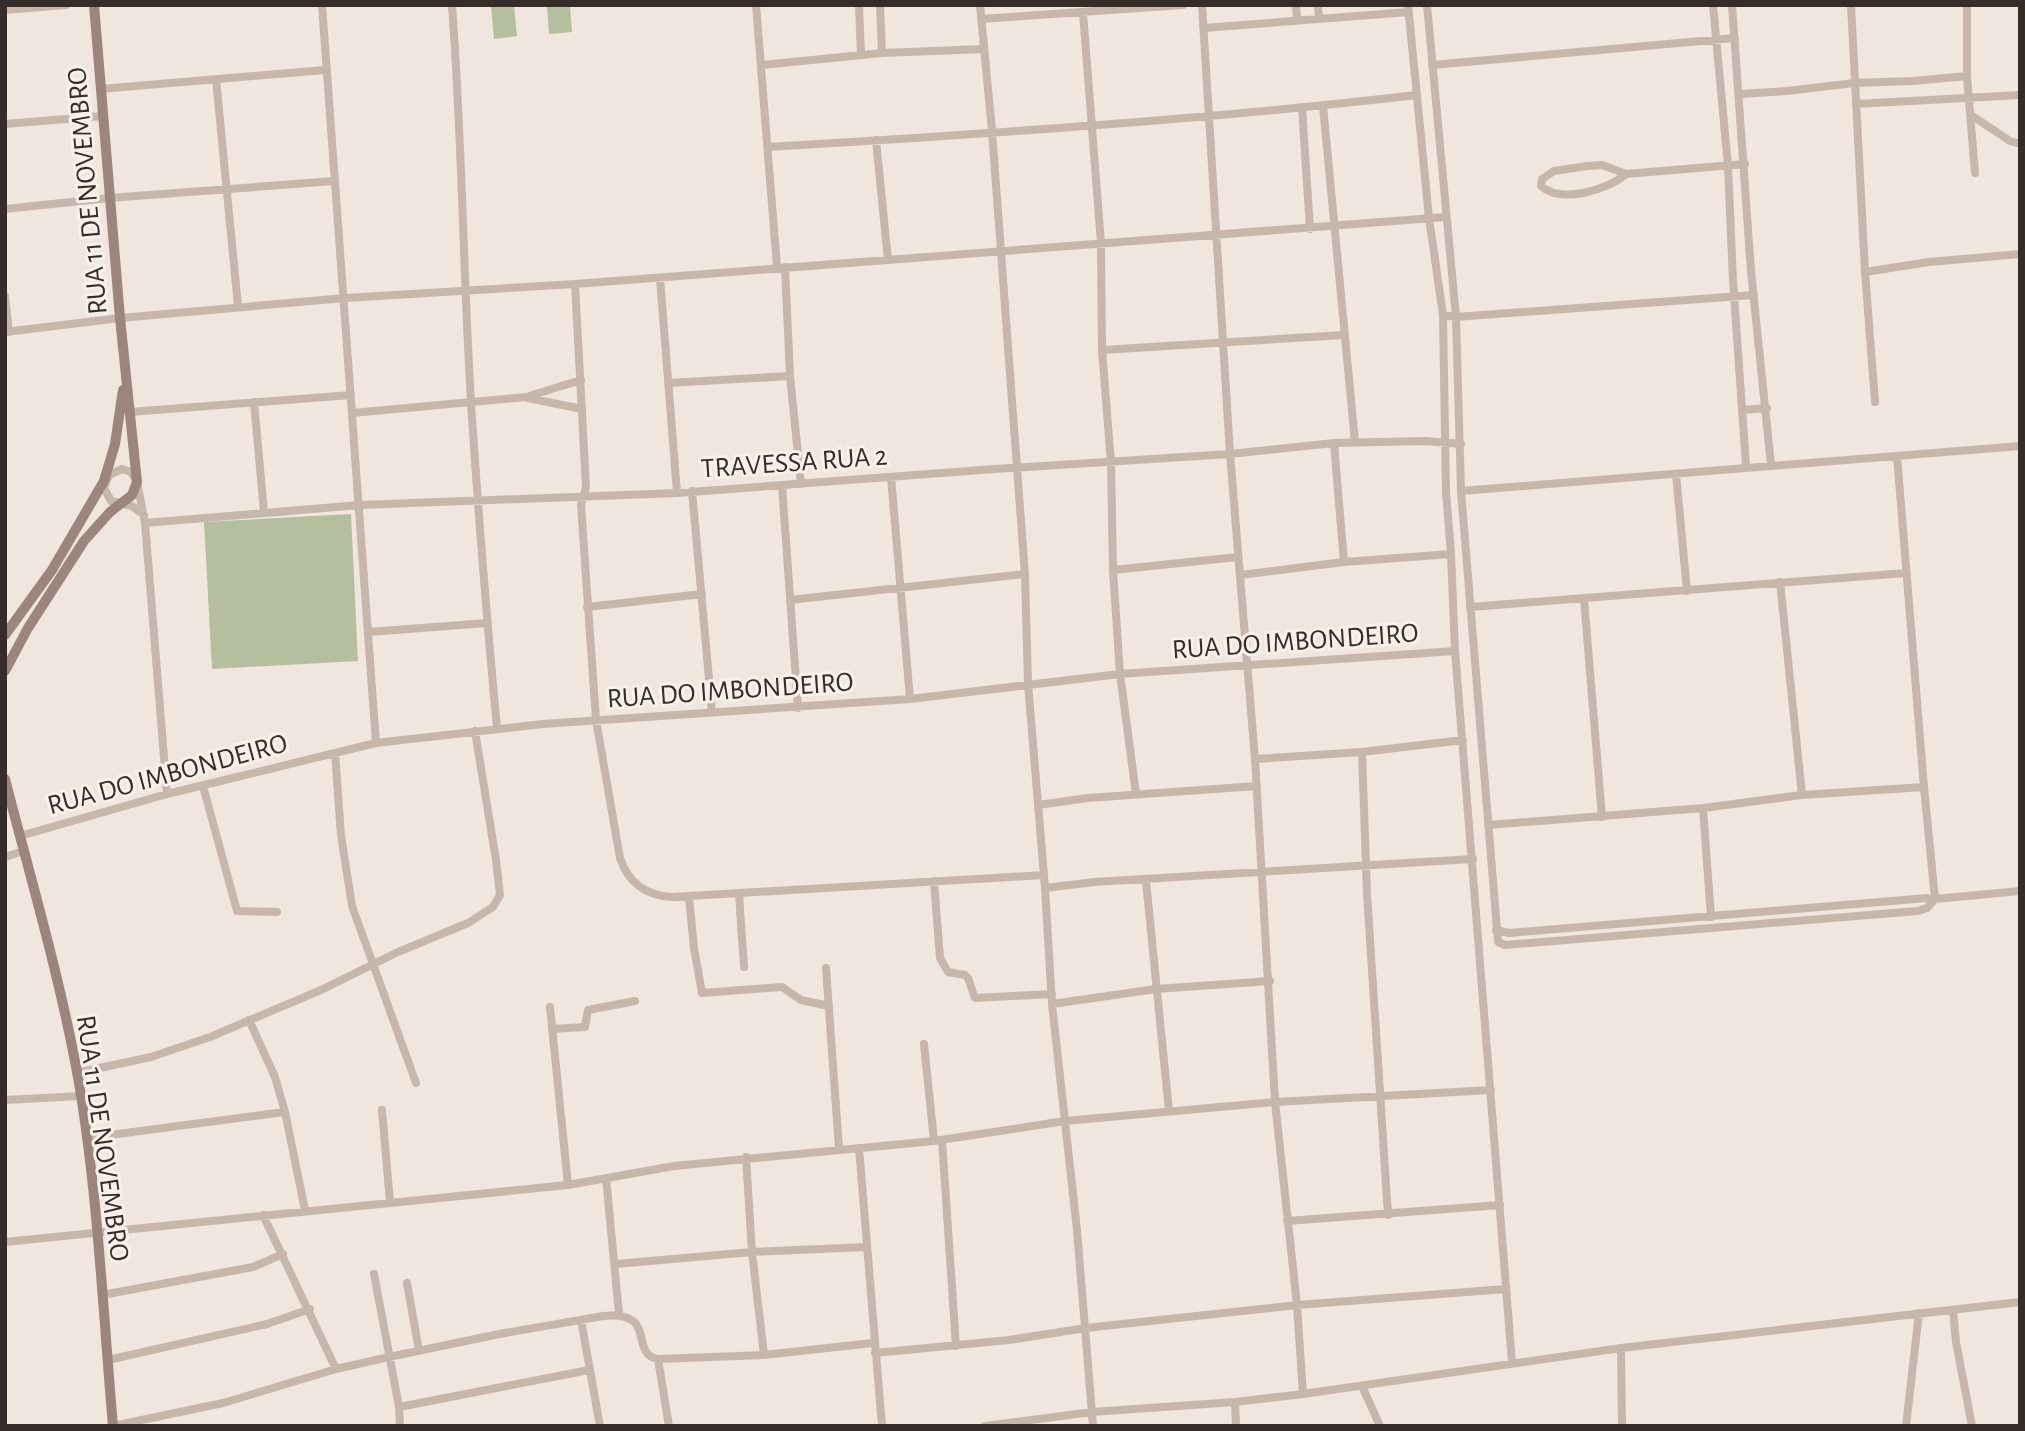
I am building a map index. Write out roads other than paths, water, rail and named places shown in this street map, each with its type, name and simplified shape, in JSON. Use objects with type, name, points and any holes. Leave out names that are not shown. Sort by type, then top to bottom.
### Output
[{"type":"main road","name":"RUA 11 DE NOVEMBRO","points":[[94,5],[109,198],[137,482]]},
{"type":"main road","name":"RUA 11 DE NOVEMBRO","points":[[5,635],[52,570],[104,481],[115,444],[125,373]]},
{"type":"main road","points":[[5,671],[28,628],[84,541],[101,520],[132,495],[137,482]]},
{"type":"main road","name":"RUA 11 DE NOVEMBRO","points":[[5,779],[58,986],[80,1096],[97,1234],[113,1426]]},
{"type":"street","points":[[5,10],[66,5]]},
{"type":"street","points":[[322,5],[376,743]]},
{"type":"street","points":[[452,5],[458,78],[471,404],[497,729]]},
{"type":"street","points":[[756,5],[767,147],[801,484]]},
{"type":"street","points":[[859,5],[861,55]]},
{"type":"street","points":[[880,5],[882,53]]},
{"type":"street","points":[[980,5],[1025,574],[1028,684],[1052,1004],[1086,1328],[1093,1426]]},
{"type":"street","points":[[981,19],[1183,5]]},
{"type":"street","points":[[1202,5],[1230,454],[1249,667],[1270,981],[1275,1102],[1297,1305],[1303,1394]]},
{"type":"street","points":[[1296,5],[1297,20]]},
{"type":"street","points":[[1318,5],[1319,19]]},
{"type":"street","points":[[1427,5],[1456,317],[1461,491],[1498,942],[1505,945],[1918,911],[1927,908],[1934,900],[1897,456]]},
{"type":"street","points":[[1713,5],[1728,166],[1746,466]]},
{"type":"street","points":[[1732,5],[1754,295],[1771,465]]},
{"type":"street","points":[[1851,5],[1865,272],[1875,402]]},
{"type":"street","points":[[1967,5],[1968,99],[1975,173]]},
{"type":"street","points":[[1204,28],[1408,9],[1429,218],[1443,315],[1445,443],[1455,651],[1513,1362]]},
{"type":"street","points":[[1083,13],[1101,243],[1102,350],[1111,463],[1113,570],[1120,674],[1136,794]]},
{"type":"street","points":[[1432,65],[1735,38]]},
{"type":"street","points":[[762,65],[882,53],[984,49]]},
{"type":"street","points":[[100,89],[326,70]]},
{"type":"street","points":[[1740,94],[1967,76]]},
{"type":"street","points":[[216,79],[238,306]]},
{"type":"street","points":[[1856,104],[2020,94]]},
{"type":"street","points":[[767,147],[992,131],[1092,127],[1417,95]]},
{"type":"street","points":[[1323,106],[1355,442]]},
{"type":"street","points":[[1302,107],[1310,229]]},
{"type":"street","points":[[1971,115],[2010,141],[2020,144]]},
{"type":"street","points":[[5,124],[102,116]]},
{"type":"street","points":[[876,140],[888,260]]},
{"type":"street","points":[[1626,174],[1603,189],[1585,192],[1556,193],[1541,186],[1542,180],[1555,171],[1570,167],[1602,165],[1626,174],[1745,164]]},
{"type":"street","points":[[5,209],[109,198],[334,181]]},
{"type":"street","points":[[5,296],[7,332],[120,317],[238,306],[660,278],[1447,217]]},
{"type":"street","points":[[1865,272],[1929,262],[2020,254]]},
{"type":"street","points":[[660,278],[677,493]]},
{"type":"street","points":[[575,284],[586,487],[581,505],[596,720],[622,866],[636,884],[648,893],[659,896],[689,897],[1044,875]]},
{"type":"street","points":[[1443,315],[1456,317],[1754,295]]},
{"type":"street","points":[[1102,350],[1344,335]]},
{"type":"street","points":[[669,383],[790,376]]},
{"type":"street","points":[[352,412],[471,404],[526,397],[581,380]]},
{"type":"street","points":[[130,412],[351,395]]},
{"type":"street","points":[[526,397],[582,409]]},
{"type":"street","points":[[254,402],[264,512]]},
{"type":"street","points":[[1742,410],[1767,408]]},
{"type":"street","name":"TRAVESSA RUA 2","points":[[145,519],[360,505],[677,493],[1230,454],[1334,443],[1425,441],[1461,444]]},
{"type":"street","points":[[1334,443],[1344,562]]},
{"type":"street","points":[[1461,491],[1990,446],[2020,446]]},
{"type":"street","points":[[145,519],[132,506],[111,501],[106,495],[104,481],[113,472],[122,469],[131,472],[137,482],[145,519],[167,794]]},
{"type":"street","points":[[1676,474],[1687,591]]},
{"type":"street","points":[[891,477],[910,699]]},
{"type":"street","points":[[782,485],[798,708]]},
{"type":"street","points":[[692,491],[712,712]]},
{"type":"street","points":[[1241,575],[1344,562],[1451,554]]},
{"type":"street","points":[[1113,570],[1238,558]]},
{"type":"street","points":[[1470,607],[1906,573]]},
{"type":"street","points":[[790,600],[1025,574]]},
{"type":"street","points":[[1780,582],[1802,795]]},
{"type":"street","points":[[587,607],[702,594]]},
{"type":"street","points":[[1584,599],[1602,817]]},
{"type":"street","points":[[369,632],[487,623]]},
{"type":"street","name":"RUA DO IMBONDEIRO","points":[[20,836],[167,794],[376,743],[596,720],[910,699],[1120,674],[1455,651]]},
{"type":"street","points":[[76,1073],[174,1050],[249,1020],[477,919],[498,902],[500,895],[496,860],[475,731]]},
{"type":"street","points":[[1255,759],[1362,752],[1463,740]]},
{"type":"street","points":[[1362,752],[1366,864],[1388,1215]]},
{"type":"street","points":[[335,753],[347,883],[360,931],[416,1083]]},
{"type":"street","points":[[203,786],[236,911],[277,912]]},
{"type":"street","points":[[1038,805],[1136,794],[1257,786]]},
{"type":"street","points":[[1488,825],[1703,808],[1802,795],[1924,787]]},
{"type":"street","points":[[1703,808],[1711,917]]},
{"type":"street","points":[[5,857],[23,851]]},
{"type":"street","points":[[1045,888],[1094,882],[1146,881],[1366,864],[1473,859]]},
{"type":"street","points":[[934,881],[940,958],[948,972],[968,978],[975,998],[1052,994]]},
{"type":"street","points":[[1146,881],[1169,1111]]},
{"type":"street","points":[[1496,930],[1509,933],[2020,891]]},
{"type":"street","points":[[739,894],[744,967]]},
{"type":"street","points":[[689,897],[702,993],[782,987],[801,1000],[829,1006]]},
{"type":"street","points":[[826,968],[838,1149]]},
{"type":"street","points":[[1052,1004],[1156,989],[1270,981]]},
{"type":"street","points":[[552,1029],[585,1027],[590,1009],[635,1001]]},
{"type":"street","points":[[550,1007],[568,1185]]},
{"type":"street","points":[[249,1020],[275,1077],[305,1210]]},
{"type":"street","points":[[925,1044],[938,1141],[956,1346]]},
{"type":"street","points":[[5,1242],[568,1185],[674,1166],[746,1157],[938,1141],[1065,1121],[1275,1102],[1491,1090]]},
{"type":"street","points":[[5,1100],[80,1096]]},
{"type":"street","points":[[382,1110],[390,1202]]},
{"type":"street","points":[[87,1138],[285,1112]]},
{"type":"street","points":[[859,1148],[881,1426]]},
{"type":"street","points":[[746,1157],[752,1252],[764,1355]]},
{"type":"street","points":[[606,1178],[619,1314]]},
{"type":"street","points":[[1287,1221],[1500,1205]]},
{"type":"street","points":[[263,1215],[336,1368]]},
{"type":"street","points":[[616,1264],[752,1252],[866,1247]]},
{"type":"street","points":[[102,1295],[253,1267],[282,1254]]},
{"type":"street","points":[[374,1274],[399,1407],[400,1426]]},
{"type":"street","points":[[407,1283],[419,1351]]},
{"type":"street","points":[[875,1353],[1009,1340],[1086,1328],[1297,1305],[1506,1289]]},
{"type":"street","points":[[985,1426],[1092,1412],[1236,1402],[1303,1394],[1621,1348],[2020,1302]]},
{"type":"street","points":[[108,1360],[267,1324],[310,1309]]},
{"type":"street","points":[[1953,1311],[1958,1356],[1972,1426]]},
{"type":"street","points":[[1906,1426],[1919,1313]]},
{"type":"street","points":[[113,1426],[223,1404],[336,1368],[619,1314],[638,1324],[645,1352],[651,1358],[658,1359],[764,1355],[873,1343]]},
{"type":"street","points":[[581,1320],[600,1426]]},
{"type":"street","points":[[1621,1348],[1622,1426]]},
{"type":"street","points":[[658,1359],[669,1426]]},
{"type":"street","points":[[399,1407],[589,1370]]},
{"type":"street","points":[[1362,1386],[1380,1426]]},
{"type":"street","points":[[1236,1402],[1236,1426]]}]
